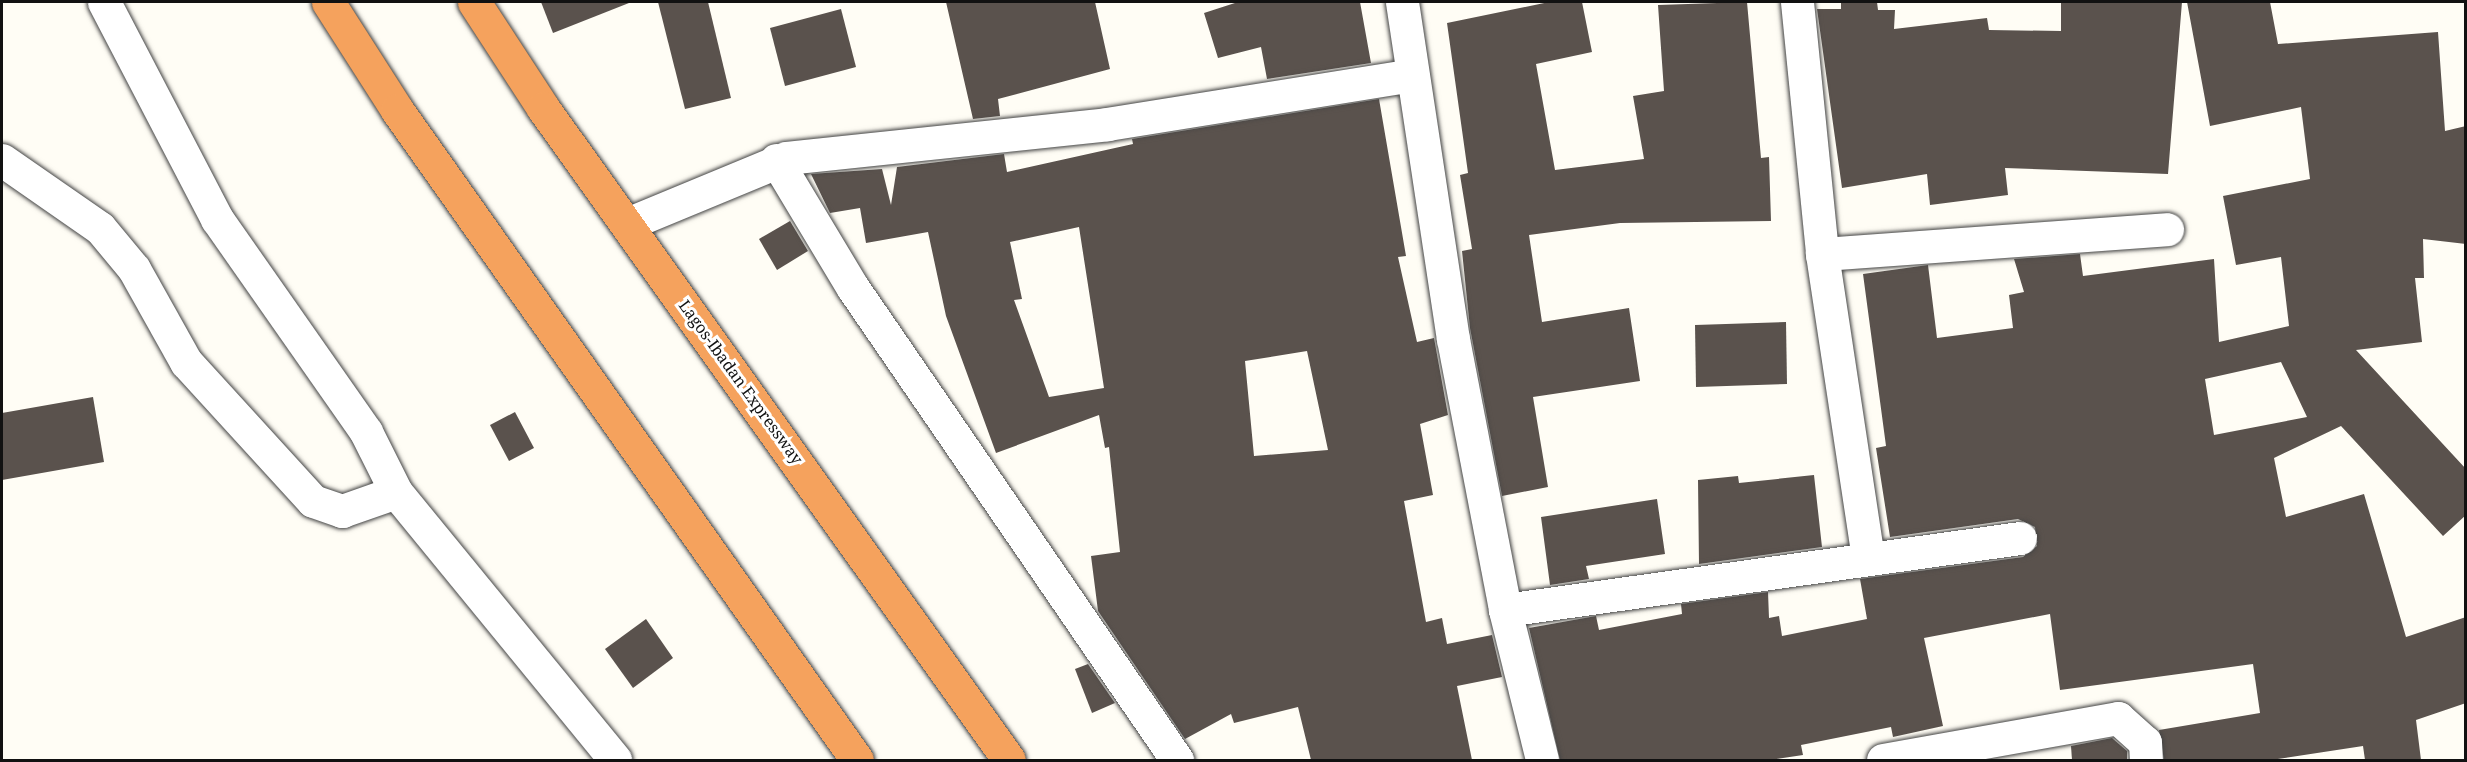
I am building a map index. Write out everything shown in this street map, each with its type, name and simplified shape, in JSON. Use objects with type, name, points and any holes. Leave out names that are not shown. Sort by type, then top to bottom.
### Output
[{"type":"highway","points":[[328,2],[397,110],[857,760]]},
{"type":"highway","name":"Lagos-Ibadan Expressway","points":[[474,2],[627,224],[1009,760]]},
{"type":"street","points":[[104,2],[217,219],[366,432],[396,492],[615,760]]},
{"type":"street","points":[[1402,2],[1453,339],[1505,610],[1542,760]]},
{"type":"street","points":[[1797,2],[1822,254],[1868,558]]},
{"type":"street","points":[[627,224],[776,160],[1107,124],[1412,75]]},
{"type":"street","points":[[2,160],[100,228],[134,270],[186,362],[313,501],[342,512],[396,492]]},
{"type":"street","points":[[776,160],[853,288],[1177,760]]},
{"type":"street","points":[[1822,254],[2167,229]]},
{"type":"street","points":[[1505,610],[2019,538]]},
{"type":"street","points":[[1883,760],[2118,718],[2145,742],[2146,760]]},
{"type":"building","points":[[541,2],[629,2],[629,3],[553,33]]},
{"type":"building","points":[[658,2],[708,2],[731,98],[685,109]]},
{"type":"building","points":[[946,2],[1095,2],[1110,69],[998,99],[1000,116],[973,119]]},
{"type":"building","points":[[1238,2],[1360,2],[1371,63],[1267,79],[1261,47],[1218,58],[1204,13]]},
{"type":"building","points":[[1549,2],[1582,2],[1592,52],[1536,64],[1555,170],[1644,159],[1633,96],[1664,91],[1658,5],[1747,2],[1761,158],[1769,157],[1771,221],[1620,223],[1529,235],[1542,322],[1629,308],[1640,381],[1533,397],[1548,487],[1502,496],[1470,328],[1462,251],[1472,249],[1460,175],[1468,173],[1447,23]]},
{"type":"building","points":[[1841,2],[1877,2],[1878,10],[1895,10],[1894,29],[1987,18],[1989,30],[2061,31],[2061,2],[2182,2],[2168,174],[2005,168],[2008,195],[1930,205],[1927,174],[1842,188],[1817,9],[1841,9]]},
{"type":"building","points":[[2187,2],[2270,2],[2278,44],[2438,32],[2445,131],[2466,126],[2466,244],[2423,239],[2424,278],[2415,278],[2422,342],[2356,350],[2466,469],[2466,515],[2443,536],[2341,426],[2274,458],[2286,517],[2364,494],[2406,637],[2466,617],[2466,703],[2416,720],[2421,760],[2365,760],[2363,746],[2271,760],[2164,760],[2159,730],[2260,713],[2253,664],[2060,690],[2050,614],[1924,638],[1943,726],[1893,737],[1891,727],[1801,745],[1803,755],[1769,760],[1560,760],[1529,628],[1596,616],[1599,630],[1682,614],[1681,604],[1768,592],[1769,618],[1779,616],[1782,636],[1867,619],[1860,579],[2023,557],[2037,546],[2035,527],[2018,519],[1890,537],[1876,448],[1886,446],[1863,274],[1928,265],[1937,338],[2013,328],[2009,295],[2024,292],[2014,259],[2080,254],[2083,276],[2214,259],[2219,342],[2289,326],[2281,257],[2236,265],[2223,196],[2310,179],[2301,107],[2210,126]],"holes":[[[2281,362],[2307,417],[2214,435],[2205,379]]]},
{"type":"building","points":[[841,9],[856,67],[785,86],[770,28]]},
{"type":"building","points":[[1379,99],[1406,256],[1398,257],[1417,342],[1434,338],[1448,415],[1420,424],[1433,495],[1404,501],[1426,622],[1442,618],[1447,644],[1492,635],[1502,677],[1457,686],[1472,760],[1311,760],[1298,707],[1234,723],[1231,714],[1185,739],[1098,611],[1091,556],[1120,552],[1109,447],[1105,448],[1099,415],[996,453],[946,316],[928,232],[866,243],[860,208],[830,213],[811,174],[882,169],[891,205],[897,167],[1004,154],[1007,172],[1133,144],[1132,139]],"holes":[[[1079,227],[1104,388],[1049,397],[1014,300],[1022,299],[1010,242]],[[1307,351],[1328,450],[1254,456],[1245,361]]]},
{"type":"building","points":[[790,221],[808,251],[777,270],[759,239]]},
{"type":"building","points":[[1786,322],[1787,384],[1696,387],[1695,325]]},
{"type":"building","points":[[93,397],[104,462],[2,480],[2,413]]},
{"type":"building","points":[[515,412],[534,448],[509,461],[490,425]]},
{"type":"building","points":[[1814,475],[1822,547],[1699,564],[1698,480],[1738,476],[1739,483]]},
{"type":"building","points":[[1657,499],[1665,554],[1586,566],[1589,579],[1550,585],[1541,517]]},
{"type":"building","points":[[646,619],[673,658],[633,688],[605,649]]},
{"type":"building","points":[[1088,664],[1115,703],[1092,713],[1075,669]]},
{"type":"building","points":[[2112,738],[2127,751],[2127,760],[2072,760],[2071,746]]}]
